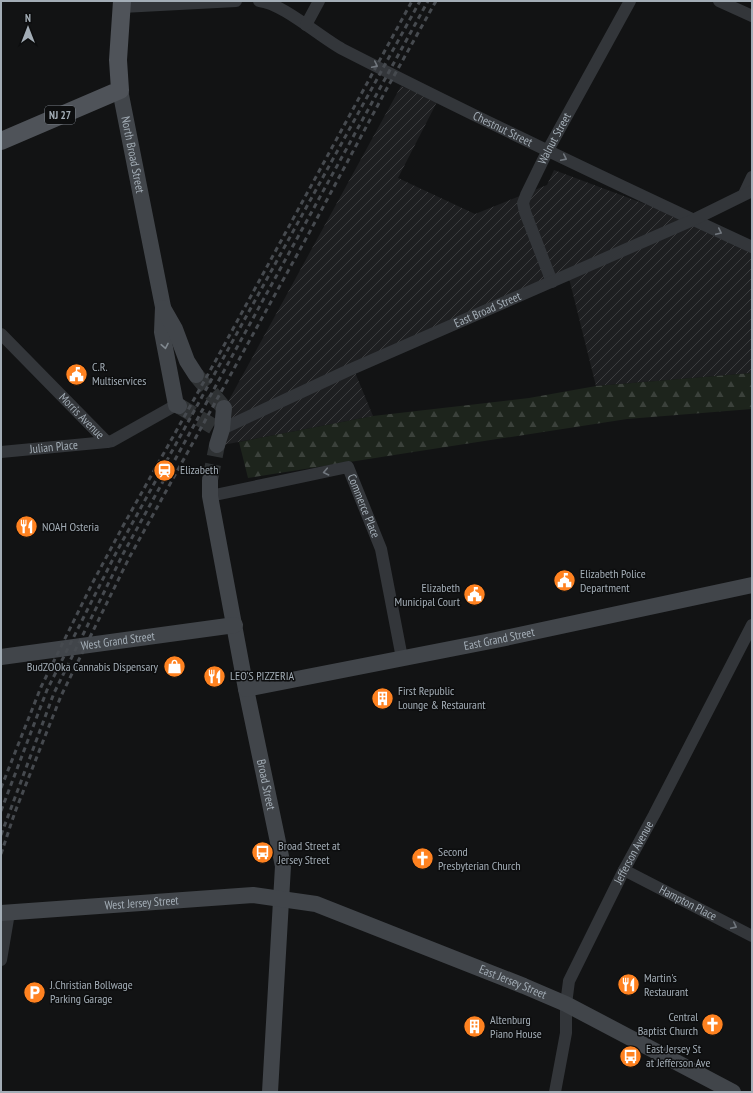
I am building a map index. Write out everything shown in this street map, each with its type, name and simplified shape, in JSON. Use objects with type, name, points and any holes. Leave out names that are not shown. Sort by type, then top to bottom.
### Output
[{"type":"main road","name":"North Broad Street","points":[[120,90],[118,60],[122,4]]},
{"type":"main road","name":"NJ 27","points":[[1,140],[120,90]]},
{"type":"street","points":[[122,4],[236,1]]},
{"type":"street","name":"Chestnut Street","points":[[259,1],[276,6],[340,48],[548,150],[752,247]]},
{"type":"street","points":[[306,25],[320,1]]},
{"type":"street","name":"Walnut Street","points":[[552,282],[525,212],[524,204],[526,195],[548,150],[630,1]]},
{"type":"street","points":[[719,1],[752,16]]},
{"type":"street","name":"North Broad Street","points":[[120,90],[163,307],[162,332],[178,405]]},
{"type":"street","points":[[748,192],[752,177]]},
{"type":"street","name":"East Broad Street","points":[[218,428],[693,220],[748,192]]},
{"type":"street","name":"North Broad Street","points":[[163,307],[175,329],[187,361],[196,375]]},
{"type":"street","name":"Morris Avenue","points":[[1,334],[107,442],[112,441],[178,405]]},
{"type":"street","points":[[217,445],[218,428],[224,408]]},
{"type":"street","name":"Julian Place","points":[[1,452],[107,442]]},
{"type":"street","name":"Commerce Place","points":[[210,496],[348,467],[381,549],[402,658]]},
{"type":"street","name":"Broad Street","points":[[210,480],[210,496],[246,689],[283,866],[270,1092]]},
{"type":"street","name":"East Grand Street","points":[[246,689],[752,585]]},
{"type":"street","name":"West Grand Street","points":[[1,657],[235,625]]},
{"type":"street","name":"Jefferson Avenue","points":[[555,1092],[566,1033],[566,1004],[569,981],[624,870],[658,808],[752,625]]},
{"type":"street","name":"Hampton Place","points":[[624,870],[752,936]]},
{"type":"street","name":"West Jersey Street","points":[[5,913],[252,895],[282,898]]},
{"type":"street","name":"East Jersey Street","points":[[282,898],[316,904],[566,1004],[733,1092]]},
{"type":"street","points":[[1,960],[5,913]]},
{"type":"shaded area","points":[[401,86],[437,102],[398,178],[475,214],[547,185],[554,170],[752,244],[752,373],[596,386],[568,274],[354,370],[373,416],[223,445],[218,420]]},
{"type":"green space","points":[[752,373],[752,409],[627,419],[248,478],[239,442],[373,416],[529,398],[596,386]]},
{"type":"tunnel","points":[[196,375],[224,408]]},
{"type":"tunnel","points":[[179,406],[214,427]]},
{"type":"tunnel","points":[[210,480],[217,445]]},
{"type":"railway","points":[[1,788],[41,687],[93,582],[412,1]]},
{"type":"railway","points":[[1,811],[47,690],[117,551],[420,1]]},
{"type":"railway","points":[[1,835],[54,693],[123,554],[428,1]]},
{"type":"railway","points":[[1,854],[15,812],[61,696],[129,558],[436,1]]},
{"type":"place","name":"C.R. Multiservices","points":[[76,374]]},
{"type":"place","name":"Elizabeth","points":[[165,470]]},
{"type":"place","name":"NOAH Osteria","points":[[26,527]]},
{"type":"place","name":"Elizabeth Police Department","points":[[564,581]]},
{"type":"place","name":"Elizabeth Municipal Court","points":[[475,595]]},
{"type":"place","name":"BudZOOka Cannabis Dispensary","points":[[174,667]]},
{"type":"place","name":"LEO'S PIZZERIA","points":[[215,676]]},
{"type":"place","name":"First Republic Lounge & Restaurant","points":[[382,698]]},
{"type":"place","name":"Broad Street at Jersey Street","points":[[263,853]]},
{"type":"place","name":"Second Presbyterian Church","points":[[423,859]]},
{"type":"place","name":"Martin's Restaurant","points":[[628,985]]},
{"type":"place","name":"J.Christian Bollwage Parking Garage","points":[[35,992]]},
{"type":"place","name":"Central Baptist Church","points":[[713,1024]]},
{"type":"place","name":"Altenburg Piano House","points":[[475,1027]]},
{"type":"place","name":"East Jersey St at Jefferson Ave","points":[[630,1056]]}]
